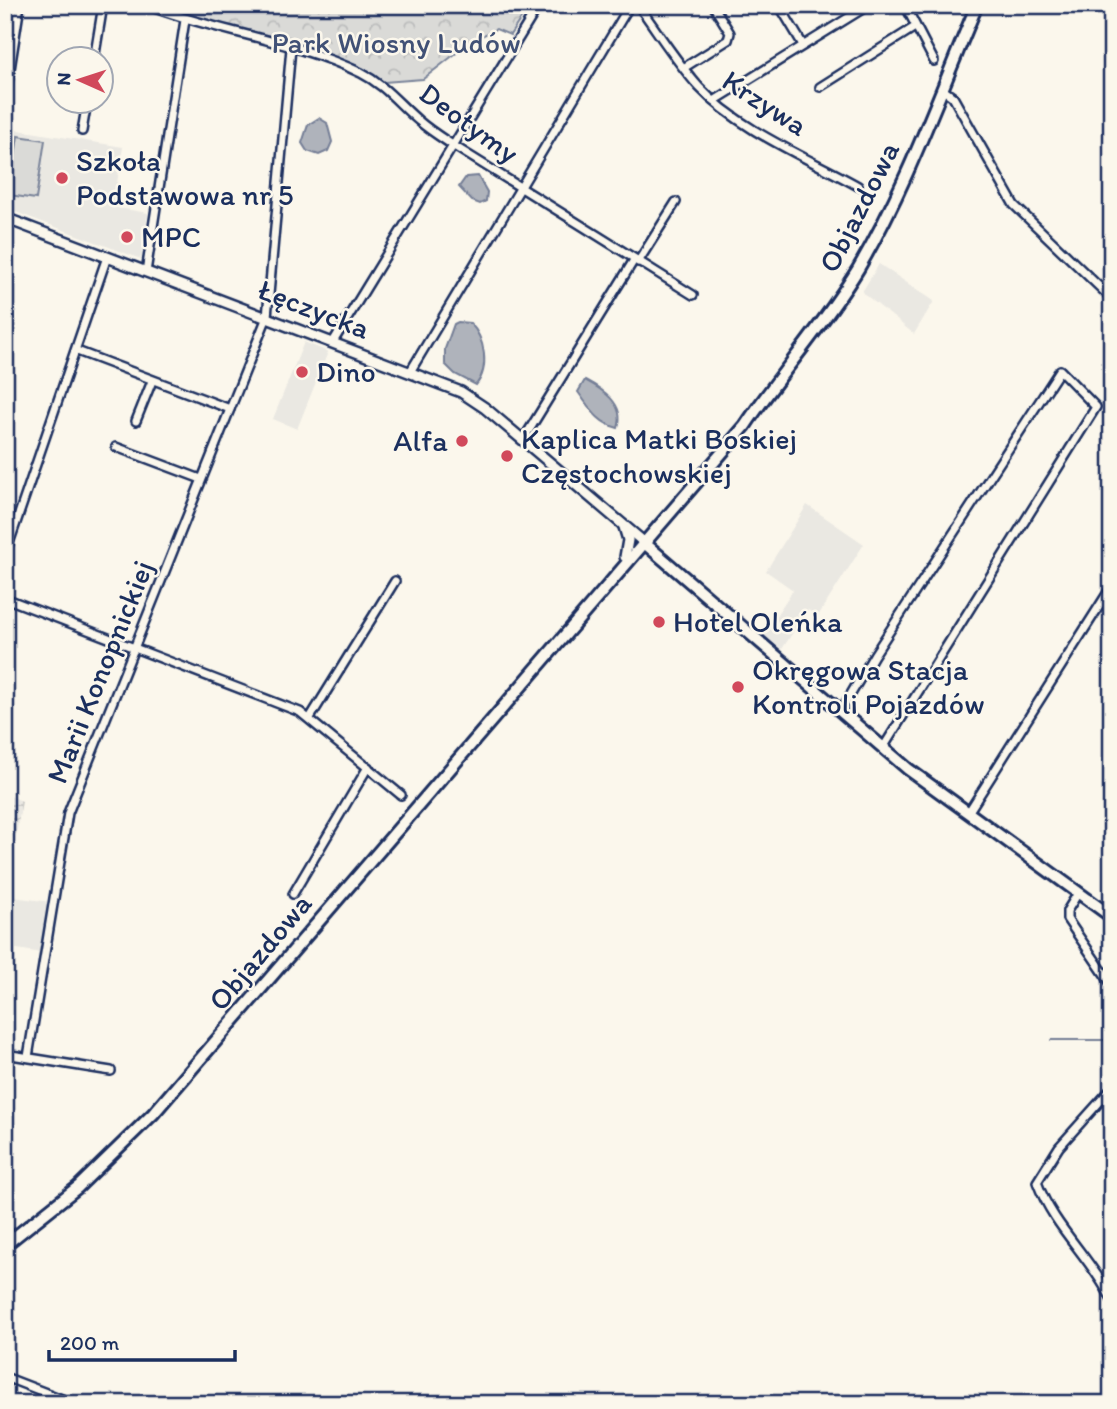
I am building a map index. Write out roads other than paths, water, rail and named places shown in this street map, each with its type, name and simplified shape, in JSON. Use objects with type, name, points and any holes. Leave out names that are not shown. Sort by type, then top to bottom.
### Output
[{"type":"main road","name":"Objazdowa","points":[[5,1245],[88,1179],[153,1114],[754,413],[797,359],[858,269],[896,198],[977,5]]},
{"type":"main road","name":"Objazdowa","points":[[532,671],[583,603],[642,541]]},
{"type":"main road","points":[[642,541],[884,748],[968,813],[1112,917]]},
{"type":"street","points":[[5,101],[20,5]]},
{"type":"street","points":[[96,46],[103,5]]},
{"type":"street","name":"Deotymy","points":[[146,5],[185,20],[324,57],[370,78],[390,92],[420,122],[454,146],[692,295]]},
{"type":"street","points":[[333,342],[539,5]]},
{"type":"street","points":[[410,372],[630,5]]},
{"type":"street","name":"Krzywa","points":[[638,5],[714,101],[755,129],[858,186]]},
{"type":"street","points":[[685,67],[727,40],[730,33],[713,5]]},
{"type":"street","points":[[779,5],[803,45]]},
{"type":"street","points":[[714,101],[869,5]]},
{"type":"street","points":[[905,5],[934,61]]},
{"type":"street","points":[[146,272],[185,20]]},
{"type":"street","points":[[820,88],[915,27]]},
{"type":"street","name":"Marii Konopnickiej","points":[[28,1057],[68,813],[267,317],[291,48]]},
{"type":"street","points":[[942,89],[953,97],[1014,205],[1112,299]]},
{"type":"street","points":[[82,131],[85,116]]},
{"type":"street","points":[[523,440],[676,202]]},
{"type":"street","name":"Łęczycka","points":[[5,218],[468,396],[642,541]]},
{"type":"street","points":[[5,555],[107,257]]},
{"type":"street","points":[[76,351],[230,409]]},
{"type":"street","points":[[841,711],[874,655],[1060,370],[1096,407],[884,748]]},
{"type":"street","points":[[136,421],[152,381]]},
{"type":"street","points":[[116,448],[201,479]]},
{"type":"street","points":[[623,525],[628,540],[625,557]]},
{"type":"street","points":[[310,718],[394,581]]},
{"type":"street","points":[[968,813],[1112,586]]},
{"type":"street","points":[[5,598],[310,718],[401,794]]},
{"type":"street","points":[[293,894],[368,767]]},
{"type":"street","points":[[1078,893],[1067,911],[1067,919],[1112,985]]},
{"type":"street","points":[[5,1054],[111,1071]]},
{"type":"street","points":[[1112,1088],[1059,1147],[1037,1182],[1046,1208],[1092,1265],[1112,1300]]},
{"type":"street","points":[[5,1377],[75,1404]]},
{"type":"waterway","points":[[1051,1040],[1104,1040],[1112,1037]]},
{"type":"place","name":"Szkoła Podstawowa nr 5","points":[[62,178]]},
{"type":"place","name":"MPC","points":[[127,237]]},
{"type":"place","name":"Dino","points":[[302,372]]},
{"type":"place","name":"Alfa","points":[[462,441]]},
{"type":"place","name":"Kaplica Matki Boskiej Częstochowskiej","points":[[507,456]]},
{"type":"place","name":"Hotel Oleńka","points":[[659,622]]},
{"type":"place","name":"Okręgowa Stacja Kontroli Pojazdów","points":[[738,687]]},
{"type":"park label","name":"Park Wiosny Ludów","points":[[396,43]]}]
